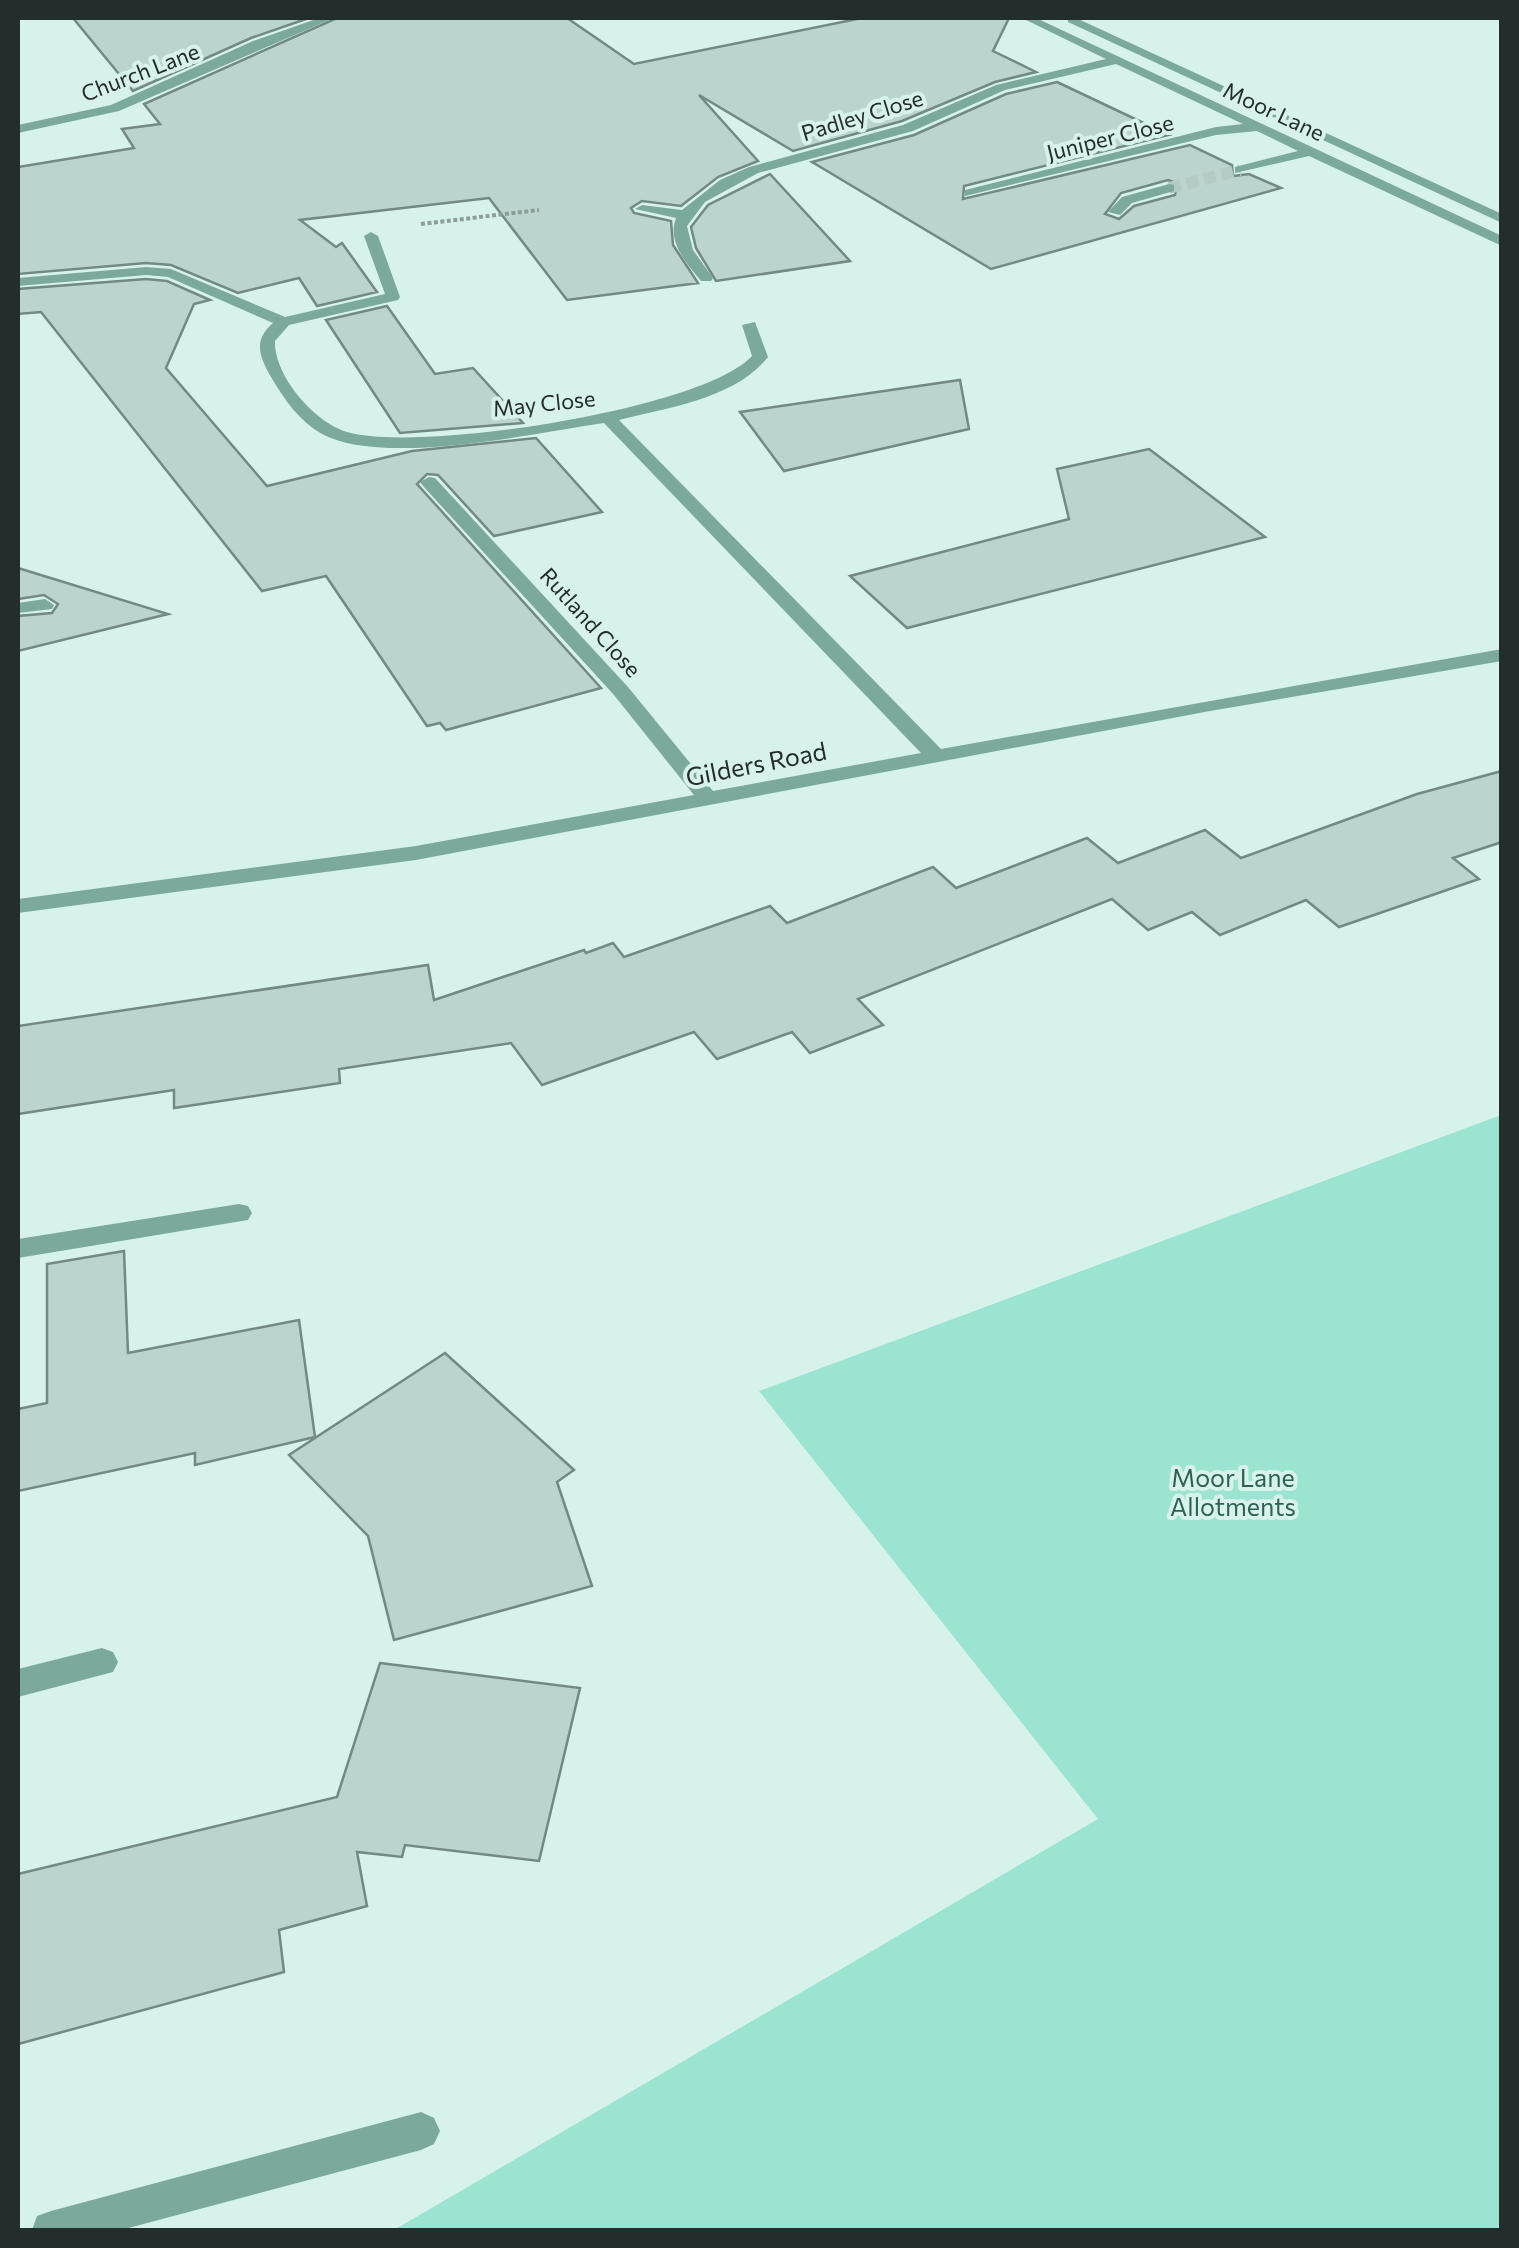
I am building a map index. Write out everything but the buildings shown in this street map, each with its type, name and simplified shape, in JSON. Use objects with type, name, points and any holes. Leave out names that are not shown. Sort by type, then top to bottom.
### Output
[{"type":"street","name":"Church Lane","points":[[18,128],[115,108],[256,44],[328,18]]},
{"type":"street","name":"Moor Lane","points":[[1028,18],[1502,242]]},
{"type":"street","name":"Moor Lane","points":[[1067,18],[1502,219]]},
{"type":"street","name":"Padley Close","points":[[687,215],[706,195],[738,177],[910,127],[999,88],[1118,60]]},
{"type":"street","name":"Juniper Close","points":[[970,193],[1216,131],[1299,124]]},
{"type":"street","points":[[1240,170],[1312,151]]},
{"type":"street","points":[[1115,212],[1127,200],[1169,188]]},
{"type":"street","points":[[642,209],[687,215],[679,232],[689,257],[706,278]]},
{"type":"street","points":[[18,282],[146,271],[171,273],[284,322],[393,296],[371,236]]},
{"type":"street","name":"May Close","points":[[284,322],[270,330],[266,340],[270,362],[300,410],[342,437],[424,439],[608,418],[936,756]]},
{"type":"street","points":[[608,418],[682,398],[752,370],[760,357],[750,325]]},
{"type":"street","name":"Rutland Close","points":[[428,482],[621,691],[710,800]]},
{"type":"street","points":[[18,608],[46,606]]},
{"type":"street","name":"Gilders Road","points":[[18,906],[416,853],[1502,655]]},
{"type":"street","points":[[18,1248],[239,1214]]},
{"type":"street","points":[[18,1683],[102,1662]]},
{"type":"street","points":[[51,2230],[420,2131]]},
{"type":"path","points":[[371,236],[383,228],[539,210]]},
{"type":"green space","name":"Moor Lane Allotments","points":[[1501,1115],[1501,2230],[394,2230],[1098,1819],[759,1391]]},
{"type":"tunnel","points":[[1169,188],[1240,170]]}]
